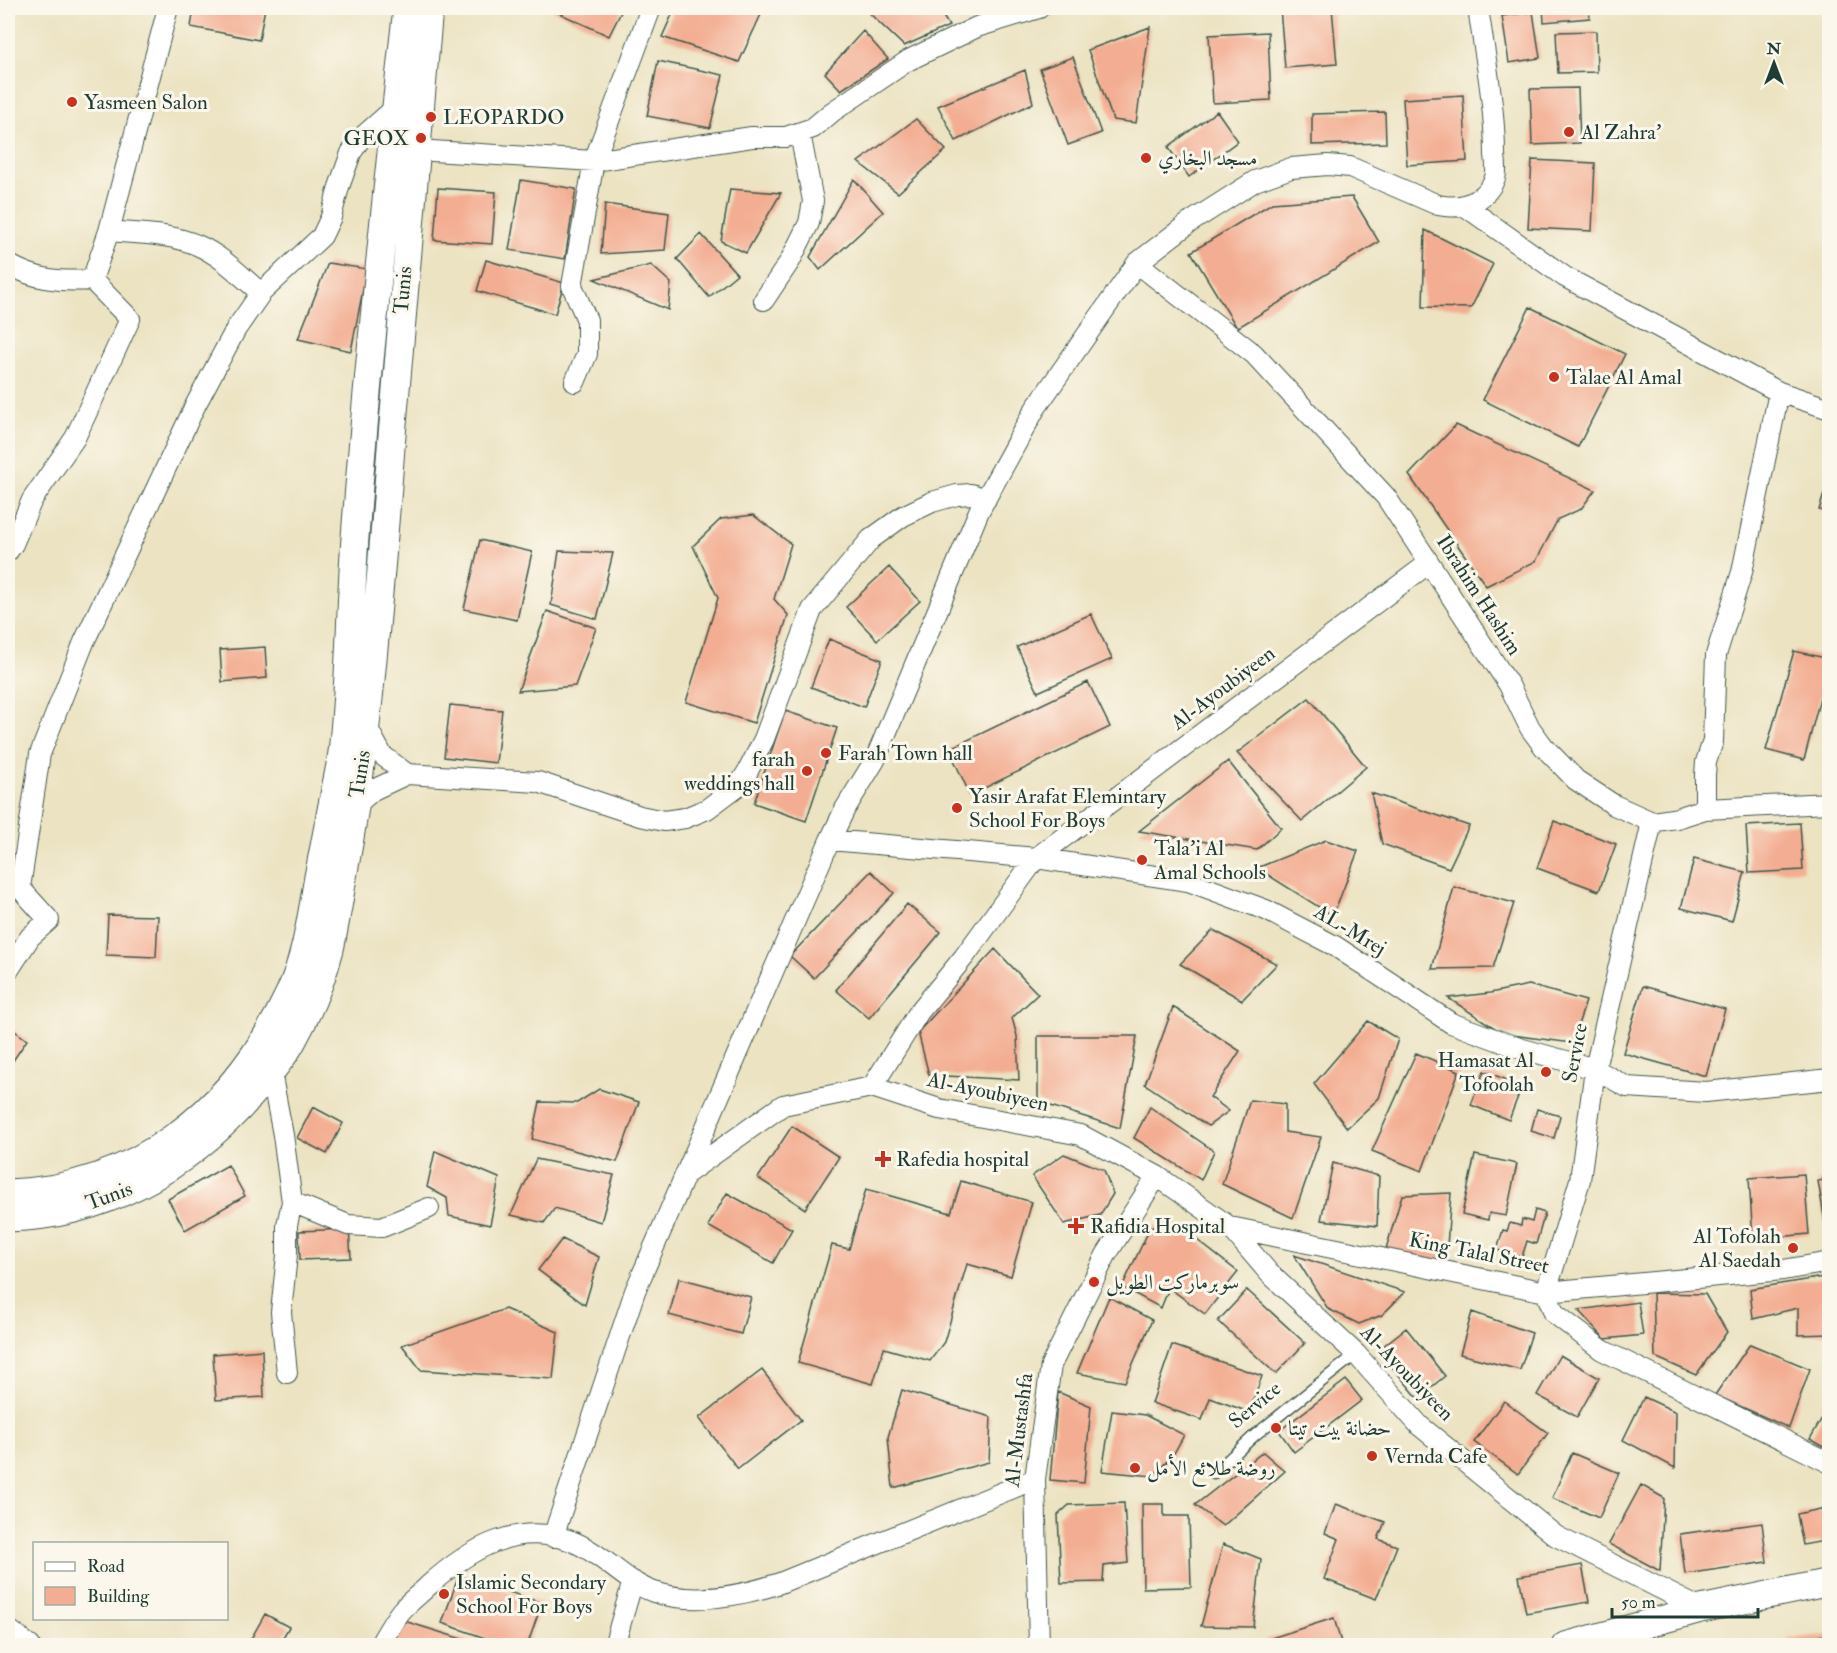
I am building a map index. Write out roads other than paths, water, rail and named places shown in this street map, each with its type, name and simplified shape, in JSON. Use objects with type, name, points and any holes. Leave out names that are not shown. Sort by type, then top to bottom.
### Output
[{"type":"main road","points":[[8,1193],[60,1189],[105,1176],[144,1157],[180,1132],[214,1104],[245,1069],[269,1032],[292,985],[305,949],[343,746],[355,539],[386,191],[407,8]]},
{"type":"main road","name":"Tunis","points":[[8,1218],[34,1217],[72,1209],[128,1192],[170,1168],[219,1128],[271,1072],[291,1045],[309,1008],[330,950],[367,727],[405,265],[429,8]]},
{"type":"main road","points":[[1564,1646],[1701,1609],[1830,1582]]},
{"type":"street","points":[[92,280],[109,231],[168,8]]},
{"type":"street","points":[[575,382],[587,354],[587,320],[572,286],[594,160],[651,8]]},
{"type":"street","points":[[416,150],[594,160],[752,137],[786,137],[813,128],[832,112],[909,60],[977,27],[1039,8]]},
{"type":"street","points":[[554,1537],[635,1291],[830,840],[845,809],[875,760],[986,499],[1035,409],[1137,263],[1189,223],[1256,181],[1291,168],[1328,165],[1350,167],[1450,207],[1465,206],[1479,200],[1490,189],[1496,176],[1495,131],[1478,8]]},
{"type":"street","points":[[8,971],[30,937],[49,920],[20,888],[40,754],[84,642],[196,404],[236,329],[261,294],[322,236],[332,217],[351,153],[361,138],[395,108]]},
{"type":"street","points":[[764,300],[790,261],[809,222],[813,201],[800,133]]},
{"type":"street","points":[[1465,206],[1564,278],[1779,392],[1830,409]]},
{"type":"street","points":[[109,231],[170,236],[198,245],[227,265],[261,294]]},
{"type":"street","name":"Ibrahim Hashim","points":[[1137,263],[1254,354],[1386,497],[1509,685],[1525,718],[1544,747],[1576,780],[1594,793],[1652,822]]},
{"type":"street","points":[[8,264],[41,279],[67,282],[92,280]]},
{"type":"street","points":[[8,551],[32,500],[75,438],[130,319],[92,280]]},
{"type":"street","points":[[1705,809],[1706,768],[1713,741],[1716,655],[1742,572],[1779,392]]},
{"type":"street","points":[[355,807],[374,790],[407,774],[538,782],[640,816],[664,821],[685,818],[707,809],[739,785],[748,771],[764,739],[812,610],[871,539],[903,516],[932,502],[957,495],[971,494],[986,499]]},
{"type":"street","name":"Al-Ayoubiyeen","points":[[1429,563],[1036,858],[964,957],[919,1012],[872,1087],[939,1109],[1081,1135],[1157,1176],[1230,1227],[1269,1273],[1356,1353],[1420,1426],[1556,1536],[1701,1609]]},
{"type":"street","points":[[367,727],[382,755],[407,774]]},
{"type":"street","points":[[1652,822],[1677,818],[1705,809],[1830,803]]},
{"type":"street","name":"Service","points":[[1546,1293],[1580,1180],[1594,1069],[1652,822]]},
{"type":"street","name":"AL-Mrej","points":[[830,840],[1036,858],[1188,881],[1266,910],[1335,946],[1451,1023],[1520,1048],[1594,1069],[1627,1087],[1706,1092],[1830,1079]]},
{"type":"street","points":[[271,1072],[292,1202],[287,1225],[287,1255],[281,1312],[287,1373]]},
{"type":"street","points":[[686,1174],[783,1105],[872,1087]]},
{"type":"street","name":"Al-Mustashfa","points":[[1038,1646],[1035,1479],[1051,1365],[1106,1255],[1157,1176]]},
{"type":"street","points":[[292,1202],[348,1225],[382,1227],[429,1208]]},
{"type":"street","name":"King Talal Street","points":[[1230,1227],[1546,1293],[1783,1270],[1830,1262]]},
{"type":"street","points":[[1546,1293],[1554,1313],[1602,1350],[1830,1463]]},
{"type":"street","points":[[379,1646],[401,1612],[461,1558],[496,1540],[529,1534],[554,1537],[577,1543],[653,1592],[719,1597],[762,1589],[1035,1479]]},
{"type":"street","points":[[614,1646],[633,1581]]},
{"type":"street","points":[[8,1629],[30,1646]]},
{"type":"lane","name":"Service","points":[[1214,1473],[1356,1353]]},
{"type":"place","name":"Yasmeen Salon","points":[[72,102]]},
{"type":"place","name":"LEOPARDO","points":[[431,117]]},
{"type":"place","name":"Al Zahra'","points":[[1569,132]]},
{"type":"place","name":"GEOX","points":[[421,138]]},
{"type":"place","name":"مسجد البخاري","points":[[1146,158]]},
{"type":"place","name":"Talae Al Amal","points":[[1554,377]]},
{"type":"place","name":"Farah Town hall","points":[[826,753]]},
{"type":"place","name":"farah weddings hall","points":[[807,771]]},
{"type":"place","name":"Yasir Arafat Elemintary School For Boys","points":[[957,808]]},
{"type":"place","name":"Tala'i Al Amal Schools","points":[[1142,860]]},
{"type":"place","name":"Hamasat Al Tofoolah","points":[[1546,1072]]},
{"type":"place","name":"Rafedia hospital","points":[[883,1159]]},
{"type":"place","name":"Rafidia Hospital","points":[[1076,1226]]},
{"type":"place","name":"Al Tofolah Al Saedah","points":[[1793,1248]]},
{"type":"place","name":"سوبرماركت الطويل","points":[[1094,1282]]},
{"type":"place","name":"حضانة بيت تيتا","points":[[1276,1428]]},
{"type":"place","name":"Vernda Cafe","points":[[1372,1456]]},
{"type":"place","name":"روضة طلائع الأمل","points":[[1135,1468]]},
{"type":"place","name":"Islamic Secondary School For Boys","points":[[444,1594]]}]
